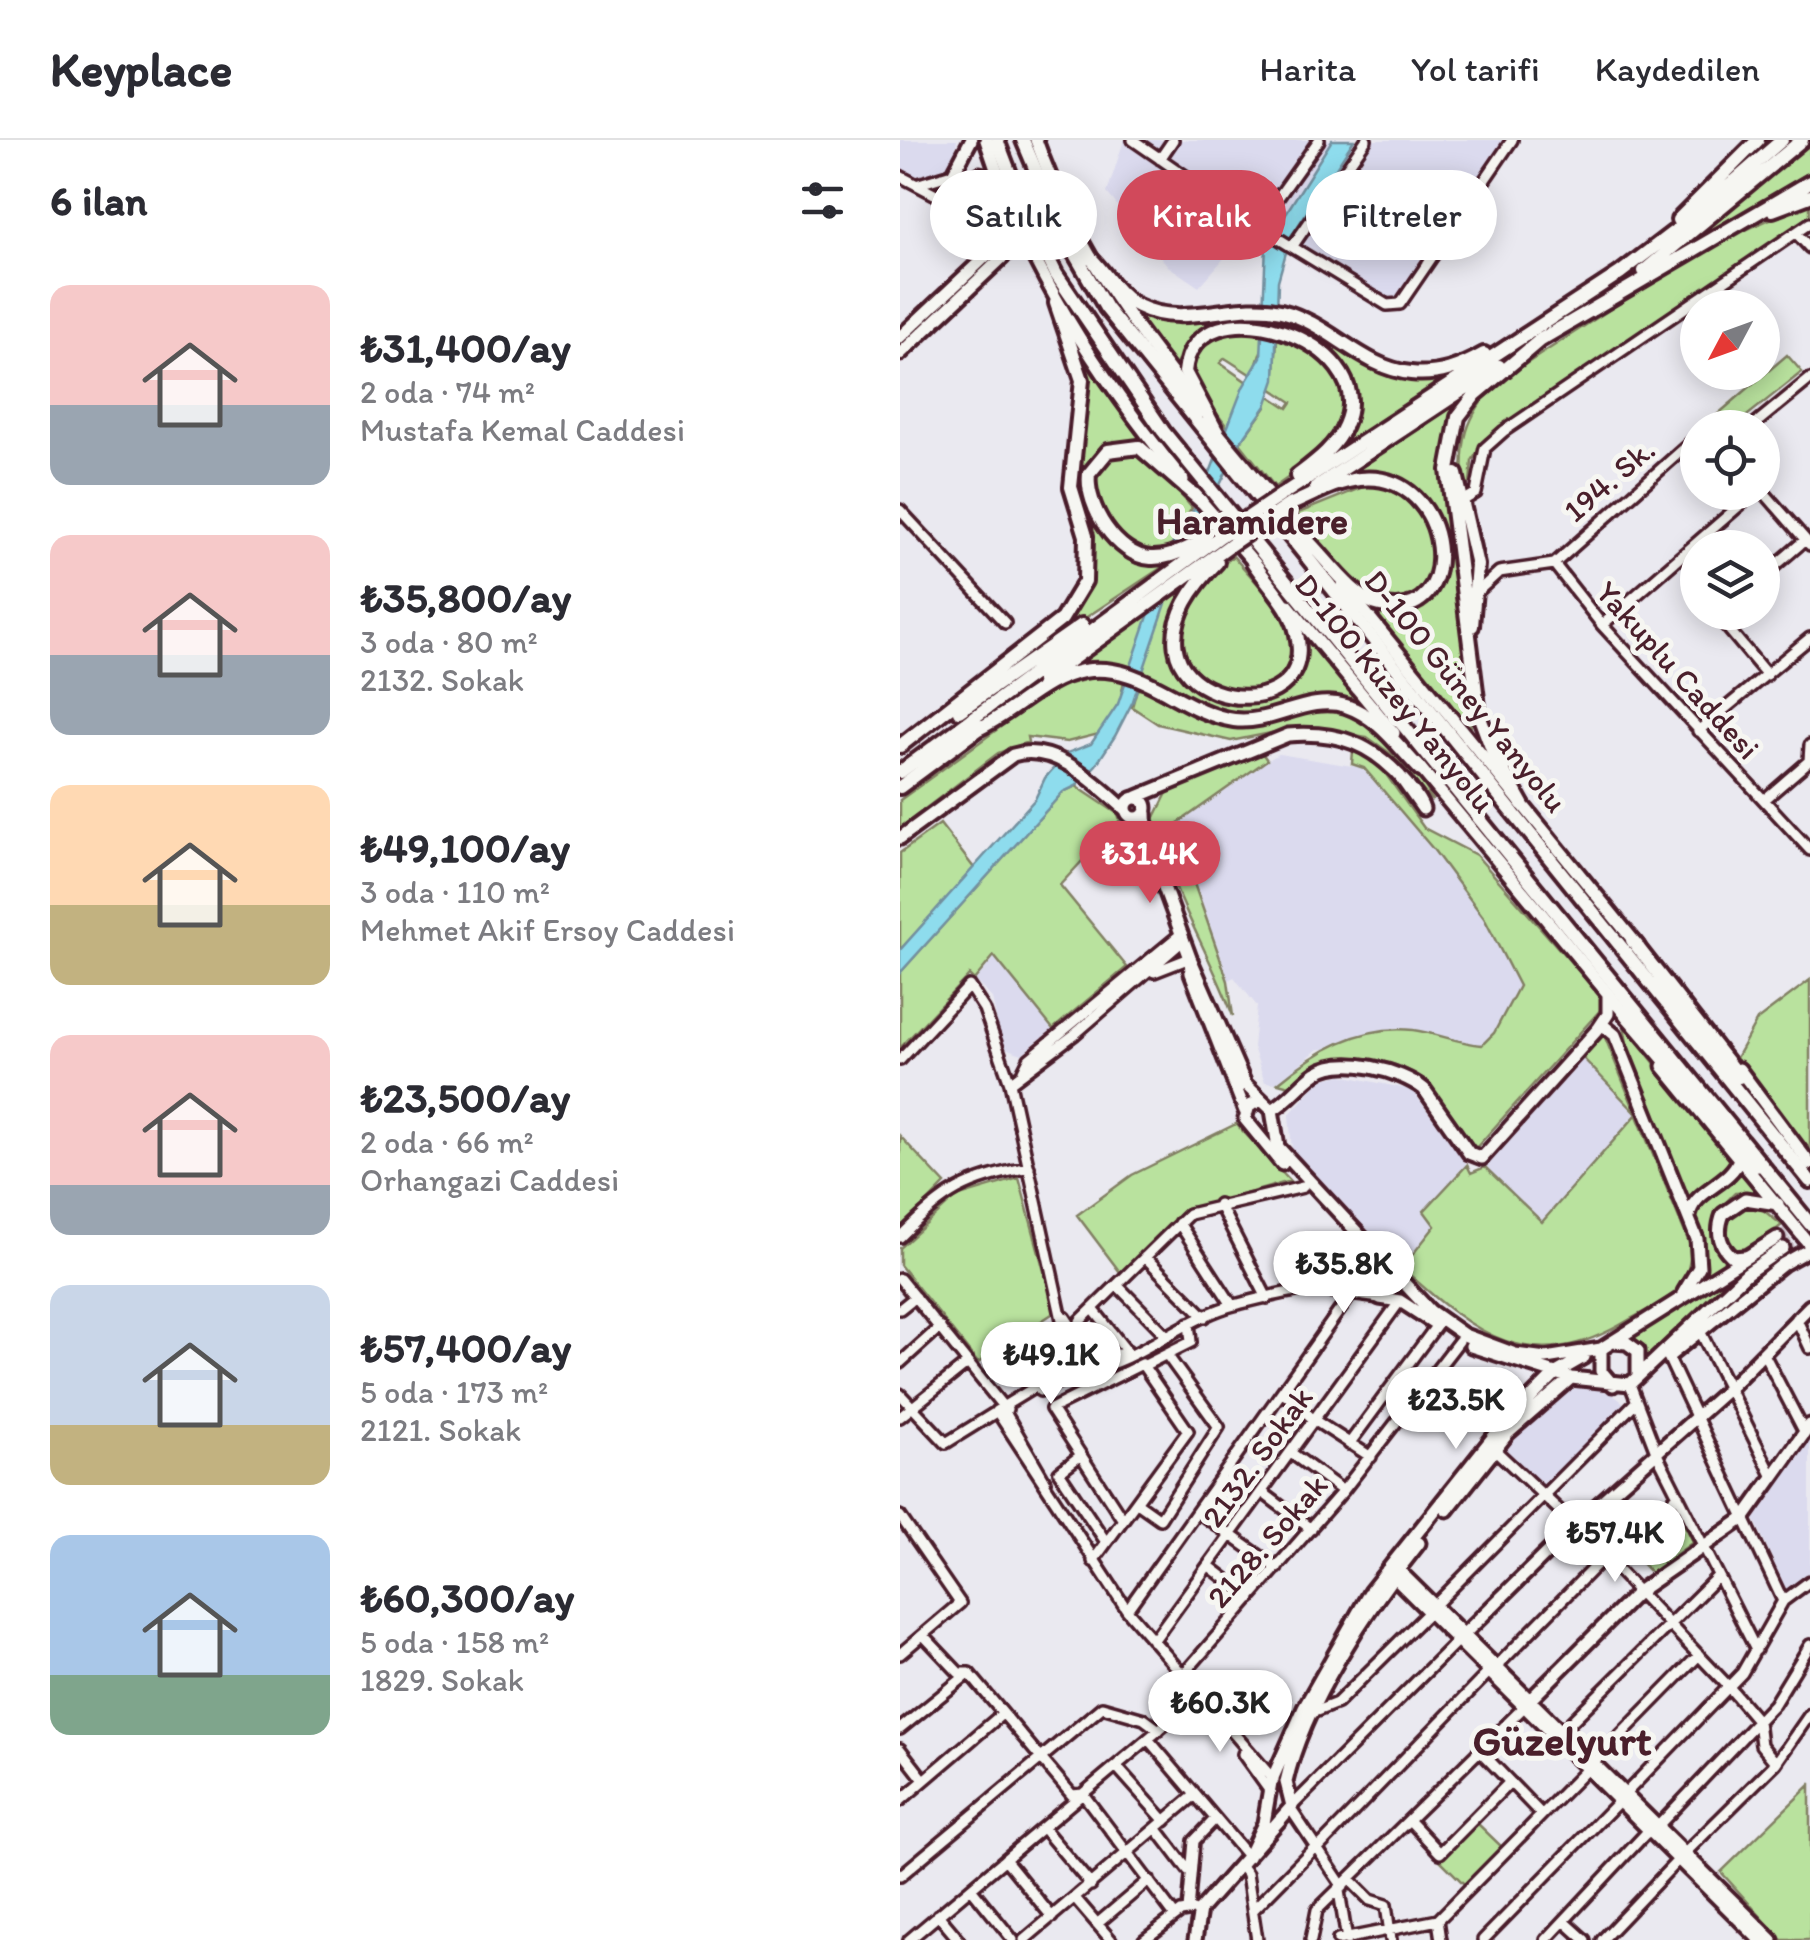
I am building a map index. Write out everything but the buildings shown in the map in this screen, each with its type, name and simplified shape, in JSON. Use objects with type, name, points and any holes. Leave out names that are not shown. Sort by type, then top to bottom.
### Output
[{"type":"highway","points":[[998,140],[1022,204],[1056,274],[1163,430],[1808,1221]]},
{"type":"highway","points":[[1023,140],[1061,230],[1106,308],[1786,1142]]},
{"type":"highway","points":[[1652,249],[1758,140]]},
{"type":"highway","points":[[900,787],[1226,540],[1538,334],[1652,249],[1782,140]]},
{"type":"highway","points":[[1579,314],[1676,246],[1802,140]]},
{"type":"highway","points":[[1093,260],[1139,307],[1180,316],[1240,309],[1281,311],[1310,321],[1384,366],[1412,373],[1460,366],[1622,294],[1810,182]]},
{"type":"highway","points":[[1738,224],[1810,196]]},
{"type":"highway","points":[[900,748],[1062,618],[1085,581],[1086,536],[1070,488],[1082,380],[1056,302]]},
{"type":"highway","points":[[1218,434],[1184,372],[1193,346],[1207,334],[1238,325],[1267,327],[1304,340],[1332,361],[1347,391],[1346,424],[1332,446],[1284,500]]},
{"type":"highway","points":[[1522,804],[1486,737],[1473,673],[1448,470],[1458,417],[1475,395],[1538,334]]},
{"type":"highway","points":[[1458,417],[1454,462],[1474,550],[1473,673]]},
{"type":"highway","points":[[1201,502],[1138,447],[1108,451],[1088,474],[1090,491],[1102,520],[1118,541],[1138,555],[1165,557],[1226,540]]},
{"type":"highway","points":[[1284,500],[1354,479],[1378,479],[1408,494],[1425,509],[1437,528],[1442,555],[1436,577],[1424,592],[1408,603],[1381,606],[1356,590],[1306,539]]},
{"type":"highway","points":[[900,748],[1090,620],[1226,540]]},
{"type":"highway","points":[[1226,540],[1183,602],[1175,630],[1177,650],[1194,680],[1208,690],[1234,699],[1255,698],[1274,690],[1292,670],[1298,653],[1291,616],[1253,562]]},
{"type":"highway","points":[[900,772],[1153,584]]},
{"type":"highway","points":[[976,730],[1054,681],[1079,672],[1108,670],[1143,679],[1194,706],[1231,719],[1262,718],[1320,703],[1349,707],[1378,724],[1421,770]]},
{"type":"highway","points":[[1632,940],[1734,1071],[1810,1181]]},
{"type":"highway","points":[[1626,1014],[1808,1221]]},
{"type":"main road","points":[[956,170],[971,140]]},
{"type":"main road","name":"D-100 Kuzey Yanyolu","points":[[986,140],[998,170]]},
{"type":"main road","name":"D-100 Güney Yanyolu","points":[[1036,140],[1049,170]]},
{"type":"main road","points":[[900,337],[981,260]]},
{"type":"main road","points":[[900,354],[1001,260]]},
{"type":"main road","name":"D-100 Kuzey Yanyolu","points":[[1036,260],[1056,302],[1112,389],[1421,770],[1626,1014],[1739,1159]]},
{"type":"main road","name":"D-100 Güney Yanyolu","points":[[1090,260],[1115,302],[1218,434],[1632,940]]},
{"type":"main road","points":[[1129,813],[1135,798],[1265,742],[1300,734],[1370,748],[1399,775]]},
{"type":"main road","points":[[900,838],[1019,753],[1050,755],[1104,789],[1129,813],[1147,841],[1190,958],[1245,1084],[1273,1114],[1284,1156],[1399,1279],[1451,1328],[1480,1342],[1536,1357],[1627,1343],[1638,1352],[1640,1365],[1633,1381]]},
{"type":"main road","points":[[1129,813],[1146,811],[1169,784]]},
{"type":"main road","points":[[1104,789],[1146,802],[1147,841]]},
{"type":"main road","points":[[1190,958],[1191,973],[1251,1128],[1376,1264],[1377,1282],[1390,1300],[1458,1340],[1501,1359],[1556,1374],[1570,1378],[1613,1385],[1633,1381],[1780,1243],[1749,1256],[1556,1374],[1498,1431],[1392,1570],[1318,1680],[1264,1822],[1244,1862]]},
{"type":"main road","points":[[1251,1128],[1264,1129],[1273,1114],[1329,1068],[1356,1066],[1404,1077],[1424,1088],[1461,1143],[1478,1159],[1600,1027],[1610,1007],[1601,984]]},
{"type":"main road","points":[[1600,1027],[1626,1014]]},
{"type":"main road","points":[[1600,1027],[1615,1035],[1689,1217],[1700,1267],[1691,1284],[1670,1306]]},
{"type":"main road","points":[[1245,1111],[1261,1101]]},
{"type":"main road","points":[[1786,1142],[1810,1156]]},
{"type":"main road","points":[[1786,1142],[1810,1164]]},
{"type":"main road","points":[[1652,1364],[1668,1357],[1783,1264],[1810,1247],[1739,1159],[1730,1175],[1690,1208],[1689,1217]]},
{"type":"main road","points":[[1749,1256],[1734,1258],[1722,1245],[1718,1234],[1723,1214],[1746,1199],[1778,1204]]},
{"type":"main road","points":[[1377,1282],[1399,1279]]},
{"type":"main road","points":[[1390,1300],[1400,1291],[1399,1279]]},
{"type":"main road","points":[[1458,1640],[1576,1525],[1696,1420],[1810,1306]]},
{"type":"main road","points":[[1601,1348],[1601,1371],[1613,1385]]},
{"type":"main road","points":[[1290,1808],[1278,1810],[1275,1785],[1392,1570],[1494,1450],[1570,1378]]},
{"type":"main road","points":[[1525,1705],[1638,1591],[1744,1519],[1807,1429]]},
{"type":"main road","points":[[1392,1570],[1588,1767],[1772,1940]]},
{"type":"main road","points":[[1525,1705],[1560,1732],[1588,1767]]},
{"type":"main road","points":[[1275,1785],[1290,1808]]},
{"type":"main road","points":[[1195,1940],[1194,1910],[1244,1862],[1290,1808]]},
{"type":"main road","points":[[1682,1855],[1760,1940]]},
{"type":"street","points":[[1133,140],[1176,170]]},
{"type":"street","points":[[1160,159],[1173,140]]},
{"type":"street","points":[[1286,187],[1319,140]]},
{"type":"street","points":[[1292,247],[1366,140]]},
{"type":"street","points":[[1286,243],[1378,302],[1400,304],[1512,140]]},
{"type":"street","points":[[900,176],[930,192]]},
{"type":"street","points":[[916,184],[930,181]]},
{"type":"street","points":[[1462,502],[1476,492],[1486,448],[1504,431],[1810,223]]},
{"type":"street","points":[[1796,233],[1810,248]]},
{"type":"street","points":[[1774,410],[1808,385]]},
{"type":"street","name":"194. Sk.","points":[[1554,564],[1680,452]]},
{"type":"street","points":[[900,510],[1005,623]]},
{"type":"street","points":[[1602,625],[1734,510]]},
{"type":"street","points":[[1780,510],[1808,542],[1780,563]]},
{"type":"street","points":[[1474,550],[1486,564],[1505,571]]},
{"type":"street","points":[[1476,593],[1491,577],[1505,571],[1554,564]]},
{"type":"street","name":"Yakuplu Caddesi","points":[[1554,564],[1602,625],[1810,850]]},
{"type":"street","points":[[1729,630],[1767,676]]},
{"type":"street","points":[[1698,731],[1810,638]]},
{"type":"street","points":[[1764,800],[1810,761],[1810,745]]},
{"type":"street","points":[[1010,1082],[1146,975],[1183,936]]},
{"type":"street","points":[[1023,1072],[1029,1060],[1183,936]]},
{"type":"street","points":[[1146,975],[1190,958]]},
{"type":"street","points":[[900,1060],[969,986],[984,1009],[1010,1082],[1064,1314],[1071,1366],[1083,1371]]},
{"type":"street","points":[[900,1237],[941,1196],[976,1180],[1028,1167]]},
{"type":"street","points":[[1080,1321],[1189,1214],[1303,1187]]},
{"type":"street","points":[[1219,1204],[1267,1298]]},
{"type":"street","points":[[1179,1222],[1232,1305]]},
{"type":"street","points":[[1145,1257],[1205,1317]]},
{"type":"street","points":[[900,1279],[1002,1410],[1052,1497],[1127,1610],[1275,1785]]},
{"type":"street","points":[[1002,1410],[1232,1305],[1318,1289],[1360,1291],[1377,1282]]},
{"type":"street","points":[[1118,1286],[1165,1334]]},
{"type":"street","points":[[1318,1289],[1390,1300]]},
{"type":"street","points":[[1127,1610],[1349,1296]]},
{"type":"street","points":[[900,1309],[915,1297]]},
{"type":"street","name":"2132. Sokak","points":[[1153,1641],[1314,1420],[1390,1300]]},
{"type":"street","points":[[1093,1308],[1128,1353]]},
{"type":"street","points":[[1064,1314],[1090,1355]]},
{"type":"street","points":[[1796,1318],[1810,1348]]},
{"type":"street","points":[[1123,1520],[1051,1409],[1191,1342],[1190,1324]]},
{"type":"street","points":[[1349,1444],[1436,1325]]},
{"type":"street","points":[[900,1363],[940,1327]]},
{"type":"street","points":[[1700,1331],[1773,1477]]},
{"type":"street","name":"2128. Sokak","points":[[1182,1676],[1343,1491],[1458,1340]]},
{"type":"street","points":[[900,1394],[946,1444],[1057,1374],[1080,1349],[1090,1355],[1128,1353]]},
{"type":"street","points":[[1136,1502],[1160,1519],[1219,1427],[1166,1354]]},
{"type":"street","points":[[1764,1354],[1807,1429]]},
{"type":"street","points":[[1083,1371],[1090,1355]]},
{"type":"street","points":[[1668,1357],[1784,1601]]},
{"type":"street","points":[[900,1416],[970,1365]]},
{"type":"street","points":[[1093,1560],[1188,1430],[1145,1365]]},
{"type":"street","points":[[1633,1381],[1636,1402],[1657,1454],[1756,1650]]},
{"type":"street","points":[[1282,1392],[1314,1420],[1370,1458]]},
{"type":"street","points":[[1314,1712],[1337,1703],[1636,1402]]},
{"type":"street","points":[[1494,1450],[1576,1525],[1730,1686],[1758,1721],[1762,1744],[1776,1763]]},
{"type":"street","points":[[1290,1452],[1343,1491]]},
{"type":"street","points":[[1081,1455],[1058,1472],[1106,1542]]},
{"type":"street","points":[[1262,1492],[1311,1529]]},
{"type":"street","points":[[1253,1910],[1605,1556],[1678,1496]]},
{"type":"street","points":[[1198,1512],[1277,1568]]},
{"type":"street","points":[[900,1516],[960,1603],[900,1654]]},
{"type":"street","points":[[1208,1566],[1251,1598]]},
{"type":"street","points":[[1560,1732],[1718,1576]]},
{"type":"street","points":[[1483,1940],[1730,1686],[1784,1601],[1810,1581]]},
{"type":"street","points":[[924,1636],[959,1672],[970,1673],[1037,1758],[1072,1794],[1083,1794]]},
{"type":"street","points":[[1347,1939],[1343,1889],[1290,1808],[1458,1640]]},
{"type":"street","points":[[1546,1940],[1774,1704],[1810,1646]]},
{"type":"street","points":[[1338,1940],[1390,1935],[1438,1920],[1699,1655]]},
{"type":"street","points":[[900,1729],[970,1673]]},
{"type":"street","points":[[909,1940],[1199,1696]]},
{"type":"street","points":[[1310,1940],[1317,1910],[1343,1889],[1525,1705]]},
{"type":"street","points":[[900,1876],[1102,1706],[1144,1719],[1158,1730]]},
{"type":"street","points":[[900,1801],[1002,1714]]},
{"type":"street","points":[[1602,1940],[1776,1763],[1810,1714]]},
{"type":"street","points":[[1148,1739],[1215,1819],[1244,1862],[1257,1939],[1247,1940]]},
{"type":"street","points":[[900,1749],[924,1780]]},
{"type":"street","points":[[1480,1752],[1542,1814]]},
{"type":"street","points":[[1116,1766],[1161,1824],[1188,1870]]},
{"type":"street","points":[[1410,1821],[1440,1853],[1510,1782]]},
{"type":"street","points":[[1083,1794],[1175,1916]]},
{"type":"street","points":[[1024,1940],[1195,1795]]},
{"type":"street","points":[[1144,1940],[1175,1916],[1194,1910],[1188,1870],[1194,1841],[1215,1819]]},
{"type":"street","points":[[1042,1828],[1090,1884]]},
{"type":"street","points":[[1005,1859],[1052,1917]]},
{"type":"street","points":[[1097,1924],[1149,1880]]},
{"type":"street","points":[[970,1888],[1013,1940]]},
{"type":"street","points":[[1343,1889],[1386,1905],[1390,1935]]},
{"type":"street","points":[[1076,1898],[1110,1940]]},
{"type":"street","points":[[938,1915],[959,1940]]},
{"type":"street","points":[[1438,1920],[1441,1940]]},
{"type":"street","points":[[1564,1922],[1585,1940]]},
{"type":"street","points":[[1038,1929],[1046,1940]]},
{"type":"shaded area","points":[[900,140],[957,140],[953,166],[930,170],[930,177],[921,181],[900,171]]},
{"type":"shaded area","points":[[1124,140],[1505,140],[1485,170],[1306,170],[1306,248],[1286,234],[1286,170],[1117,170],[1117,205],[1107,193]]},
{"type":"shaded area","points":[[1163,260],[1223,260],[1199,287]]},
{"type":"shaded area","points":[[1324,260],[1424,260],[1398,298],[1380,297]]},
{"type":"shaded area","points":[[1279,754],[1364,768],[1433,849],[1484,918],[1519,986],[1494,1033],[1482,1045],[1318,1049],[1278,1083],[1265,1082],[1253,1047],[1257,1006],[1234,977],[1228,981],[1174,825],[1247,771]]},
{"type":"shaded area","points":[[994,956],[1053,1029],[1022,1054],[1002,1047],[992,998],[974,980]]},
{"type":"shaded area","points":[[1583,1058],[1637,1113],[1542,1222],[1485,1167]]},
{"type":"shaded area","points":[[1341,1075],[1412,1090],[1467,1165],[1425,1211],[1435,1225],[1402,1268],[1292,1150],[1289,1115],[1320,1080]]},
{"type":"shaded area","points":[[1587,1385],[1624,1403],[1544,1488],[1504,1450],[1562,1392]]},
{"type":"shaded area","points":[[1810,1440],[1810,1574],[1786,1589],[1753,1516]]},
{"type":"green space","points":[[1810,142],[1810,172],[1696,239]]},
{"type":"green space","points":[[1810,201],[1810,218],[1704,290],[1680,290],[1680,306],[1485,439],[1472,461],[1470,483],[1463,485],[1467,431],[1477,408],[1495,384],[1703,249]]},
{"type":"green space","points":[[1131,313],[1176,321],[1274,315],[1318,332],[1394,376],[1443,378],[1339,448],[1351,405],[1345,383],[1321,345],[1257,328],[1219,326],[1188,346],[1175,368]]},
{"type":"green space","points":[[1238,330],[1277,336],[1297,344],[1331,367],[1341,382],[1345,401],[1336,433],[1313,459],[1275,487],[1240,443],[1266,407],[1268,395],[1288,408],[1292,402],[1266,385],[1275,370],[1277,340],[1265,339],[1253,376],[1225,358],[1220,363],[1247,382],[1228,428],[1206,398],[1194,371],[1194,359],[1201,348]]},
{"type":"green space","points":[[1787,355],[1802,372],[1780,390],[1780,361]]},
{"type":"green space","points":[[1086,365],[1145,444],[1114,441],[1092,458],[1084,473],[1107,537],[1170,562],[993,679],[1059,628],[1090,585],[1094,551],[1076,485],[1087,411]]},
{"type":"green space","points":[[1746,390],[1779,390],[1754,410],[1723,410]]},
{"type":"green space","points":[[1463,400],[1447,433],[1442,465],[1472,737],[1372,611],[1406,611],[1430,598],[1443,576],[1447,549],[1439,522],[1421,497],[1391,480],[1351,474]]},
{"type":"green space","points":[[1132,452],[1153,462],[1192,508],[1176,534],[1188,538],[1203,519],[1212,528],[1181,546],[1156,553],[1133,547],[1119,536],[1098,504],[1094,487],[1097,472],[1109,459]]},
{"type":"green space","points":[[1370,484],[1403,498],[1423,518],[1432,542],[1431,566],[1422,586],[1406,598],[1386,601],[1362,589],[1296,514]]},
{"type":"green space","points":[[1233,556],[1272,601],[1289,636],[1291,653],[1285,670],[1271,687],[1227,695],[1189,668],[1181,653],[1180,638],[1189,606],[1210,577]]},
{"type":"green space","points":[[1189,584],[1176,610],[1172,635],[1177,659],[1188,679],[1205,695],[1227,703],[1252,703],[1280,693],[1302,657],[1301,629],[1362,705],[1347,701],[1247,716],[1217,711],[1144,674],[1073,668]]},
{"type":"green space","points":[[1103,675],[1124,681],[1120,701],[1099,734],[1067,742],[1027,737],[1028,742],[998,753],[900,828],[900,800],[1054,688]]},
{"type":"green space","points":[[1137,689],[1161,695],[1229,726],[1254,727],[1334,710],[1353,714],[1374,727],[1397,752],[1432,801],[1391,754],[1367,737],[1300,727],[1231,741],[1158,724],[1132,707]]},
{"type":"green space","points":[[1353,751],[1378,763],[1424,828],[1476,855],[1599,994],[1603,1007],[1475,1149],[1429,1085],[1397,1066],[1379,1061],[1341,1062],[1307,1075],[1293,1087],[1278,1083],[1323,1051],[1375,1031],[1413,1030],[1482,1045],[1494,1033],[1519,986],[1484,918],[1433,849],[1364,768],[1352,764]]},
{"type":"green space","points":[[1262,753],[1267,760],[1174,826],[1228,981],[1233,1016],[1179,895],[1154,819],[1168,791]]},
{"type":"green space","points":[[1076,786],[1118,814],[1120,820],[1060,885],[1127,967],[1053,1029],[994,956],[974,980],[969,975],[900,1048],[900,973],[1063,792]]},
{"type":"green space","points":[[940,824],[974,868],[900,950],[900,853]]},
{"type":"green space","points":[[1810,980],[1810,1152],[1796,1141],[1736,1058],[1757,1020]]},
{"type":"green space","points":[[1624,1025],[1758,1192],[1735,1193],[1721,1210],[1715,1235],[1727,1263],[1700,1281],[1705,1246],[1628,1050]]},
{"type":"green space","points":[[1604,1035],[1636,1113],[1583,1058]]},
{"type":"green space","points":[[1637,1115],[1692,1250],[1685,1283],[1665,1299],[1592,1338],[1561,1346],[1532,1347],[1480,1329],[1402,1268],[1435,1226],[1424,1211],[1467,1165],[1471,1173],[1485,1167],[1542,1222]]},
{"type":"green space","points":[[1236,1124],[1290,1181],[1187,1211],[1123,1276],[1077,1215],[1132,1175]]},
{"type":"green space","points":[[900,1136],[945,1184],[900,1230]]},
{"type":"green space","points":[[1019,1178],[1055,1312],[978,1363],[900,1265],[900,1248],[956,1197]]},
{"type":"green space","points":[[1738,1209],[1763,1210],[1782,1225],[1749,1249],[1727,1249],[1723,1225]]},
{"type":"green space","points":[[1779,1241],[1782,1245],[1748,1266],[1645,1361],[1642,1349],[1626,1339]]},
{"type":"green space","points":[[1676,1506],[1693,1542],[1651,1573],[1625,1545]]},
{"type":"green space","points":[[1810,1785],[1810,1940],[1782,1940],[1721,1872]]},
{"type":"green space","points":[[1476,1822],[1503,1848],[1465,1885],[1437,1857]]},
{"type":"water","points":[[1332,140],[1354,140],[1334,170],[1313,170]]},
{"type":"water","points":[[1306,181],[1306,214],[1290,238],[1286,252],[1286,213]]},
{"type":"water","points":[[1265,260],[1284,260],[1278,281],[1275,380],[1266,406],[1240,443],[1208,510],[1188,538],[1133,701],[1115,736],[1096,765],[1076,786],[1063,792],[900,973],[900,950],[1035,799],[1045,778],[1067,753],[1091,744],[1118,704],[1176,534],[1198,504],[1243,387],[1261,357]]},
{"type":"tunnel","points":[[1777,1238],[1810,1219]]},
{"type":"tunnel","points":[[1783,1248],[1810,1232]]},
{"type":"district","name":"Haramidere","points":[[1252,521]]},
{"type":"district","name":"Güzelyurt","points":[[1562,1740]]}]
